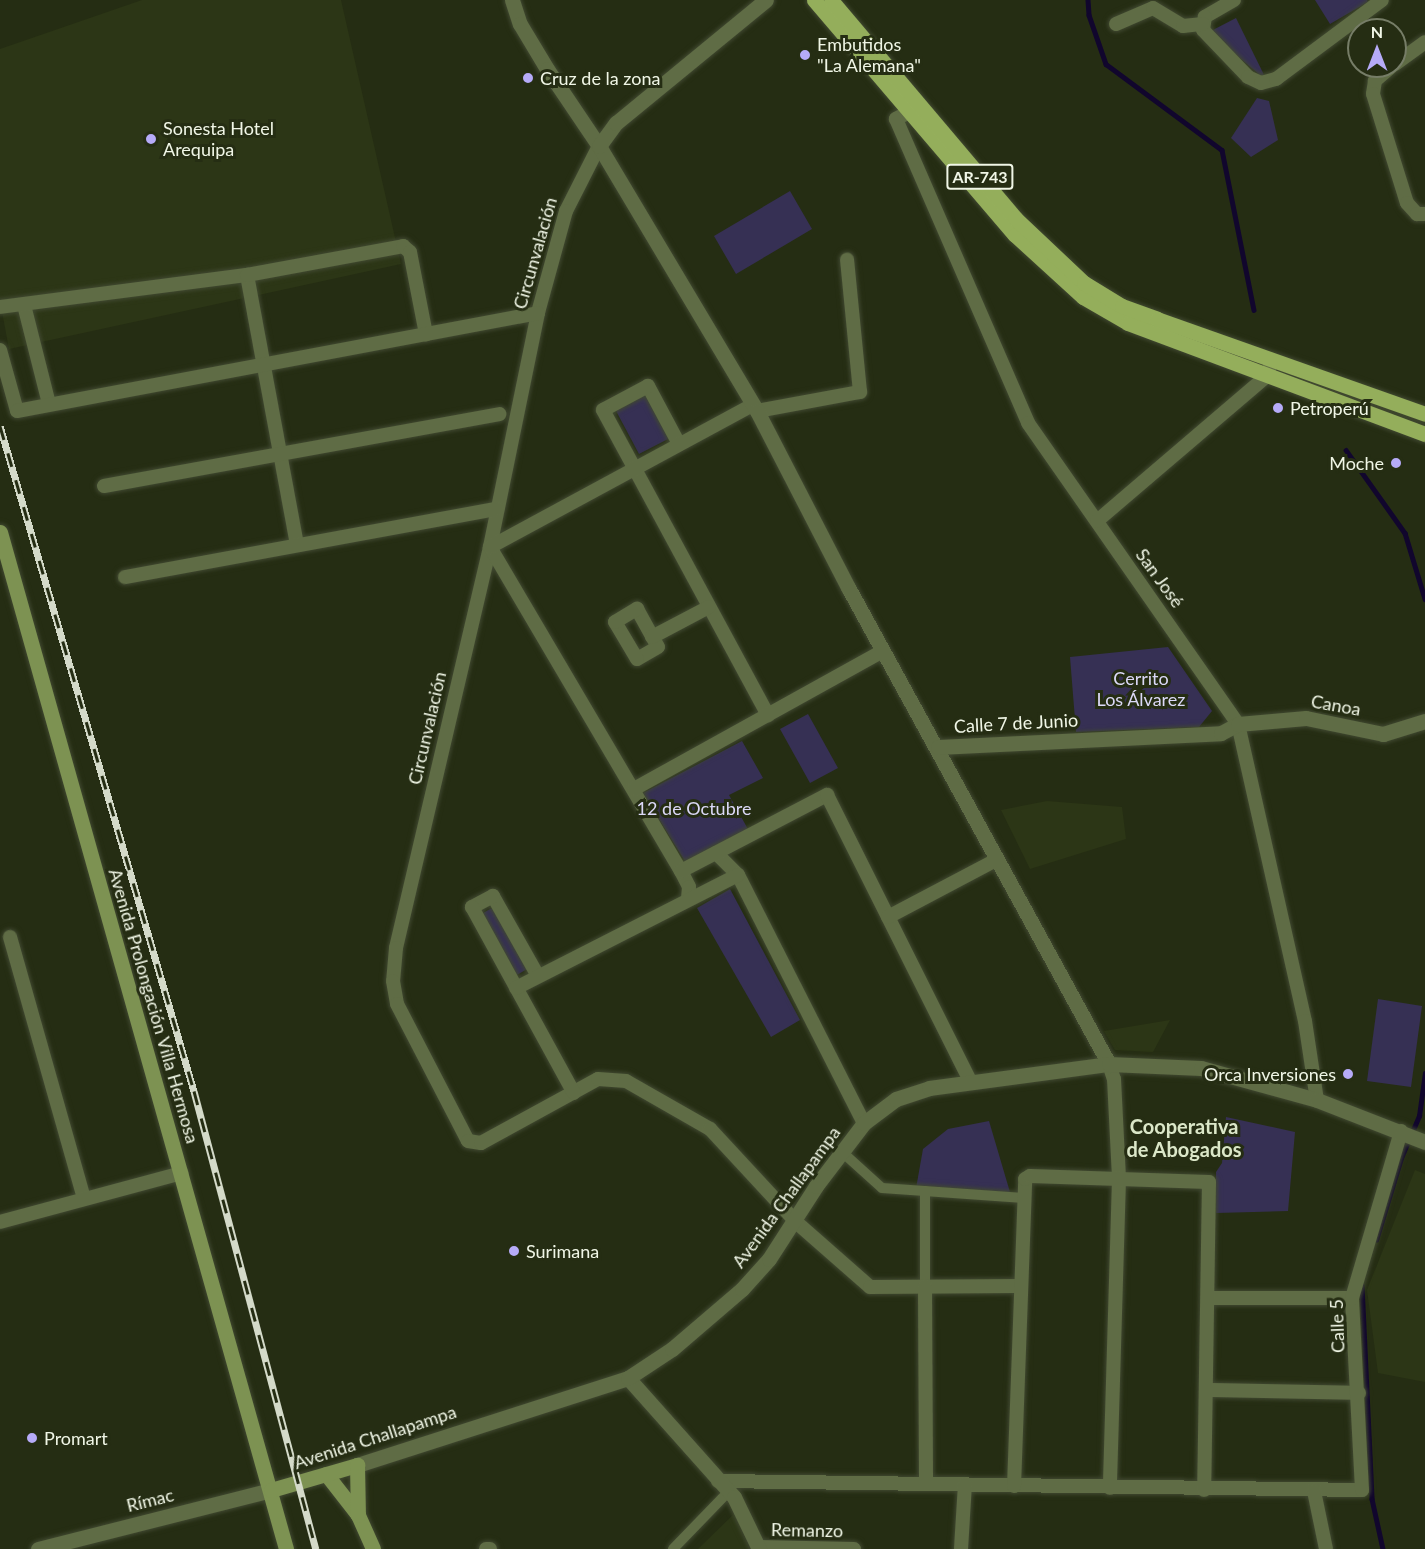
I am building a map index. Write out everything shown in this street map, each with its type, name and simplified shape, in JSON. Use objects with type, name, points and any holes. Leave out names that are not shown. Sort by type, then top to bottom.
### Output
[{"type":"main road","name":"AR-743","points":[[814,0],[1015,235],[1083,297],[1128,323],[1425,434]]},
{"type":"main road","name":"AR-743","points":[[831,0],[1015,218],[1084,283],[1131,309],[1425,414]]},
{"type":"main road","name":"Avenida Prolongación Villa Hermosa","points":[[0,532],[286,1549]]},
{"type":"main road","name":"Avenida Challapampa","points":[[271,1490],[357,1465]]},
{"type":"main road","points":[[357,1465],[358,1515]]},
{"type":"main road","points":[[326,1474],[358,1515],[373,1549]]},
{"type":"street","points":[[512,0],[526,33],[599,146],[755,408],[883,651],[938,747],[1109,1064],[1114,1079],[1119,1179],[1110,1488]]},
{"type":"street","name":"Circunvalación","points":[[766,0],[616,123],[599,146],[566,211],[538,313],[490,547],[396,948],[393,981],[397,1004],[468,1141],[481,1143],[598,1079],[626,1080],[710,1129],[796,1222],[873,1288],[1021,1287]]},
{"type":"street","points":[[1116,24],[1153,8],[1183,26],[1203,24],[1212,11],[1234,0]]},
{"type":"street","points":[[1203,24],[1208,39],[1248,77],[1269,82],[1382,0]]},
{"type":"street","points":[[1407,55],[1425,42]]},
{"type":"street","points":[[1378,78],[1375,81],[1373,94],[1407,203],[1417,214],[1425,214]]},
{"type":"street","name":"San José","points":[[909,112],[896,119],[1028,423],[1238,724],[1305,1021],[1317,1101]]},
{"type":"street","points":[[0,307],[247,275],[403,246],[410,252],[426,334]]},
{"type":"street","points":[[688,898],[689,887],[681,871],[490,547],[679,444],[755,408],[860,392],[847,260]]},
{"type":"street","points":[[247,275],[297,544]]},
{"type":"street","points":[[24,305],[49,404]]},
{"type":"street","points":[[0,350],[15,410],[538,313]]},
{"type":"street","points":[[1097,521],[1268,376],[1272,359]]},
{"type":"street","points":[[679,444],[648,386],[603,410],[768,715]]},
{"type":"street","points":[[104,486],[500,414]]},
{"type":"street","points":[[125,577],[497,509]]},
{"type":"street","points":[[652,637],[709,607]]},
{"type":"street","points":[[634,789],[883,651]]},
{"type":"street","name":"Canoa","points":[[1238,724],[1306,718],[1383,734],[1425,721]]},
{"type":"street","name":"Calle 7 de Junio","points":[[938,747],[1221,733],[1238,724]]},
{"type":"street","points":[[681,871],[827,795],[971,1082]]},
{"type":"street","points":[[716,853],[738,875],[864,1123]]},
{"type":"street","points":[[888,917],[998,859]]},
{"type":"street","points":[[516,988],[688,898],[738,875]]},
{"type":"street","points":[[538,976],[493,896],[472,907],[574,1093]]},
{"type":"street","points":[[10,937],[84,1199]]},
{"type":"street","name":"Avenida Challapampa","points":[[357,1465],[628,1378],[672,1349],[742,1289],[796,1222],[841,1151],[864,1123],[896,1099],[929,1088],[1109,1064],[1201,1068],[1317,1101],[1404,1132],[1425,1142]]},
{"type":"street","name":"Calle 5","points":[[1314,1491],[1362,1489],[1359,1394],[1352,1298],[1404,1132]]},
{"type":"street","points":[[841,1151],[882,1188],[1024,1198]]},
{"type":"street","points":[[0,1222],[181,1173]]},
{"type":"street","points":[[1014,1486],[1024,1198],[1027,1176],[1209,1182],[1204,1490]]},
{"type":"street","points":[[925,1191],[926,1484]]},
{"type":"street","points":[[1208,1298],[1352,1298]]},
{"type":"street","points":[[628,1378],[739,1504],[759,1548]]},
{"type":"street","points":[[1206,1390],[1359,1394]]},
{"type":"street","points":[[723,1487],[965,1484],[1314,1491],[1326,1549]]},
{"type":"street","points":[[962,1549],[965,1484]]},
{"type":"street","points":[[673,1549],[723,1487]]},
{"type":"street","name":"Rímac","points":[[38,1549],[271,1490]]},
{"type":"street","name":"Remanzo","points":[[759,1548],[854,1549]]},
{"type":"shaded area","points":[[142,0],[341,0],[401,264],[9,349],[0,301],[0,49]]},
{"type":"shaded area","points":[[1047,801],[1122,807],[1126,839],[1030,869],[1001,810]]},
{"type":"shaded area","points":[[1170,1020],[1153,1052],[1115,1050],[1104,1031]]},
{"type":"shaded area","points":[[1415,1170],[1425,1174],[1425,1382],[1378,1373],[1367,1290]]},
{"type":"shaded area","points":[[735,1513],[750,1549],[698,1549]]},
{"type":"green space","points":[[1315,0],[1367,0],[1368,2],[1330,24]]},
{"type":"green space","points":[[1236,18],[1267,81],[1209,32]]},
{"type":"green space","points":[[1257,98],[1269,101],[1278,140],[1251,157],[1231,138]]},
{"type":"green space","points":[[790,191],[812,229],[736,274],[714,236]]},
{"type":"green space","points":[[646,392],[670,438],[639,454],[615,409]]},
{"type":"green space","name":"Cerrito Los Álvarez","points":[[1168,647],[1212,711],[1199,727],[1076,732],[1070,657]]},
{"type":"green space","points":[[808,714],[838,768],[810,783],[780,729]]},
{"type":"green space","name":"12 de Octubre","points":[[742,741],[763,778],[729,795],[749,831],[686,863],[643,793]]},
{"type":"green space","points":[[730,889],[800,1020],[771,1037],[697,908]]},
{"type":"green space","points":[[492,908],[527,969],[517,975],[483,913]]},
{"type":"green space","points":[[1378,999],[1422,1006],[1411,1087],[1367,1081]]},
{"type":"green space","points":[[1226,1117],[1295,1132],[1288,1211],[1216,1213],[1216,1172],[1222,1163]]},
{"type":"green space","points":[[989,1121],[1012,1199],[915,1194],[923,1149],[948,1129]]},
{"type":"waterway","points":[[1088,0],[1089,15],[1106,64],[1222,150],[1254,310]]},
{"type":"waterway","points":[[1346,450],[1405,533],[1425,599]]},
{"type":"waterway","points":[[1376,1240],[1401,1158],[1419,1116],[1425,1073]]},
{"type":"waterway","points":[[1362,1285],[1372,1499],[1383,1549]]},
{"type":"railway","points":[[0,426],[194,1091],[316,1549]]},
{"type":"place","name":"Embutidos \"La Alemana\"","points":[[805,55]]},
{"type":"place","name":"Cruz de la zona","points":[[528,78]]},
{"type":"place","name":"Sonesta Hotel Arequipa","points":[[151,139]]},
{"type":"place","name":"Petroperú","points":[[1278,408]]},
{"type":"place","name":"Moche","points":[[1396,463]]},
{"type":"place","name":"Orca Inversiones","points":[[1348,1074]]},
{"type":"place","name":"Surimana","points":[[514,1251]]},
{"type":"place","name":"Promart","points":[[32,1438]]},
{"type":"district","name":"Cooperativa de Abogados","points":[[1184,1138]]}]
